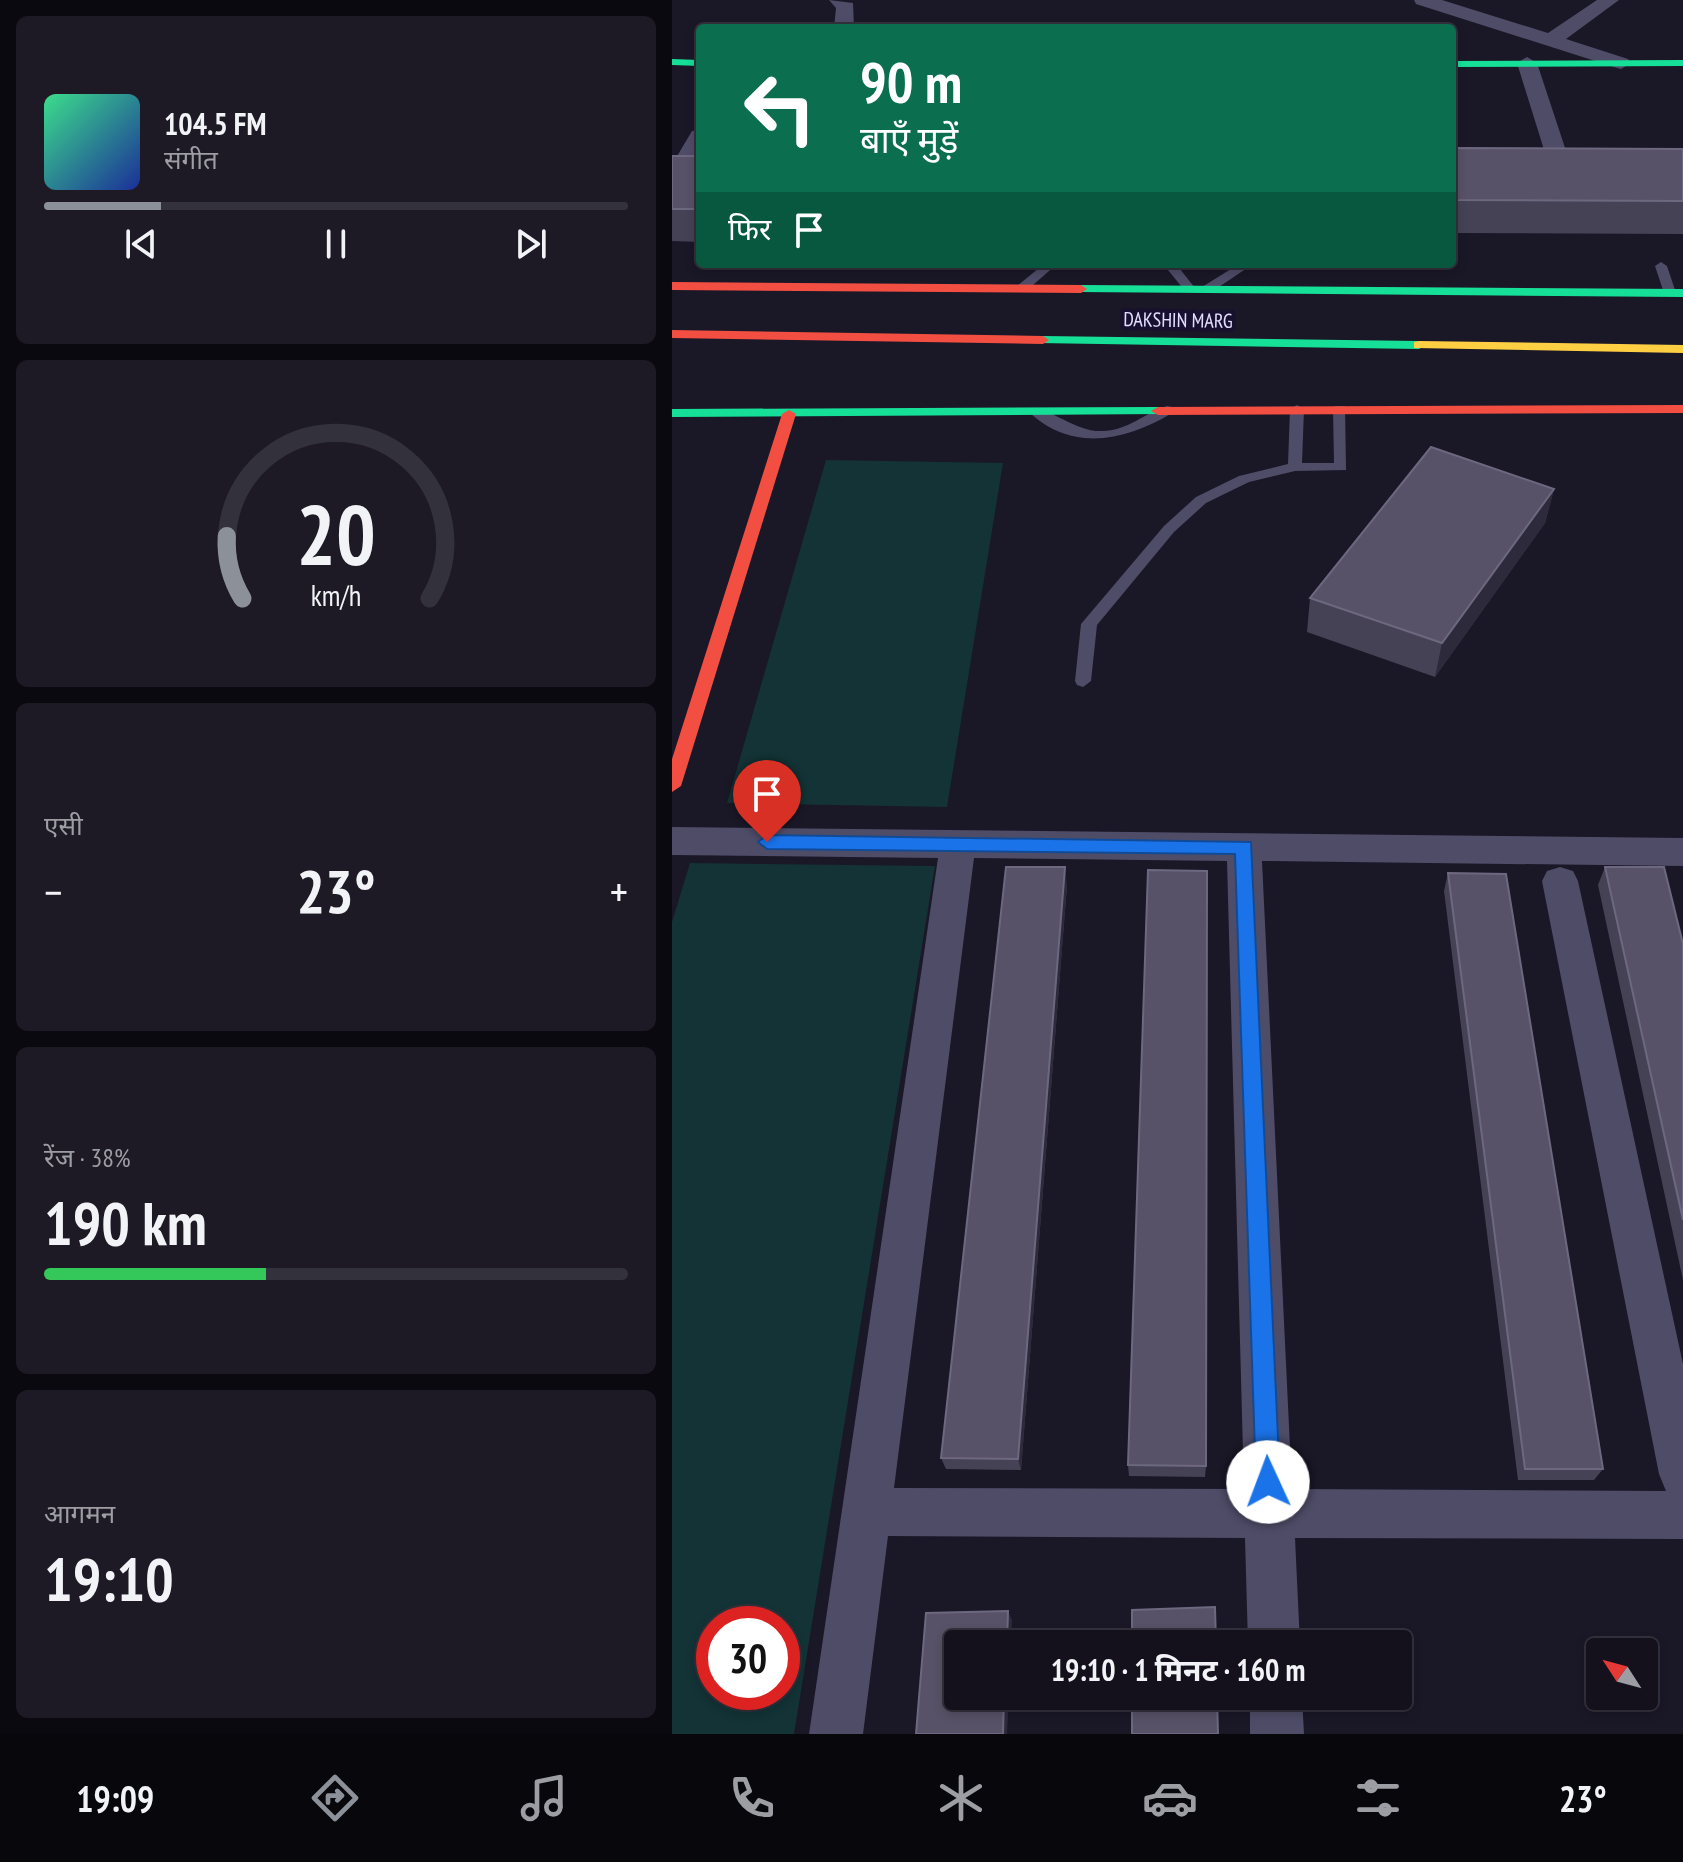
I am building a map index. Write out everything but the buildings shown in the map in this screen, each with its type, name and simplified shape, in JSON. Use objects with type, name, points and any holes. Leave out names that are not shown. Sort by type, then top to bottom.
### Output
[{"type":"street","points":[[838,0],[846,7],[844,24]]},
{"type":"street","points":[[1423,0],[1621,63]]},
{"type":"street","points":[[1550,41],[1610,0]]},
{"type":"street","points":[[672,62],[696,63]]},
{"type":"street","points":[[1527,63],[1568,169],[1530,169]]},
{"type":"street","points":[[1456,64],[1683,63]]},
{"type":"street","points":[[685,163],[696,143]]},
{"type":"street","points":[[846,287],[853,268]]},
{"type":"street","points":[[672,286],[1676,293]]},
{"type":"street","name":"DAKSHIN MARG","points":[[672,334],[1683,349]]},
{"type":"street","points":[[672,413],[1683,409]]},
{"type":"street","points":[[672,786],[789,414]]},
{"type":"street","points":[[672,841],[1683,852]]},
{"type":"street","points":[[836,1734],[958,844]]},
{"type":"street","points":[[1244,847],[1274,1630]]},
{"type":"street","points":[[1560,881],[1683,1474]]},
{"type":"street","points":[[866,1512],[1683,1515]]},
{"type":"street","points":[[1276,1710],[1277,1734]]},
{"type":"lane","points":[[1661,266],[1676,293]]},
{"type":"lane","points":[[1021,289],[1046,268]]},
{"type":"lane","points":[[1173,268],[1197,289],[1239,268]]},
{"type":"lane","points":[[1295,467],[1297,409]]},
{"type":"lane","points":[[1083,681],[1089,624],[1169,529],[1201,500],[1244,479],[1295,467],[1341,467],[1340,409]]},
{"type":"lane","points":[[1035,411],[1067,431],[1102,437],[1140,428],[1167,410]]},
{"type":"green space","points":[[826,460],[1003,463],[947,807],[727,803]]},
{"type":"green space","points":[[690,863],[935,866],[800,1697],[800,1606],[696,1606],[696,1710],[798,1710],[794,1734],[672,1734],[672,922]]},
{"type":"traffic: fast","points":[[672,62],[696,63]]},
{"type":"traffic: fast","points":[[1456,64],[1683,63]]},
{"type":"traffic: fast","points":[[1081,289],[1683,293]]},
{"type":"traffic: fast","points":[[1043,340],[1419,345]]},
{"type":"traffic: fast","points":[[672,413],[1158,411]]},
{"type":"traffic: slow","points":[[1419,345],[1683,349]]},
{"type":"traffic: jam","points":[[672,286],[1081,289]]},
{"type":"traffic: jam","points":[[672,334],[1043,340]]},
{"type":"traffic: jam","points":[[1158,411],[1683,409]]},
{"type":"traffic: jam","points":[[672,786],[789,414]]},
{"type":"route","points":[[767,842],[1244,847],[1268,1482]]}]
